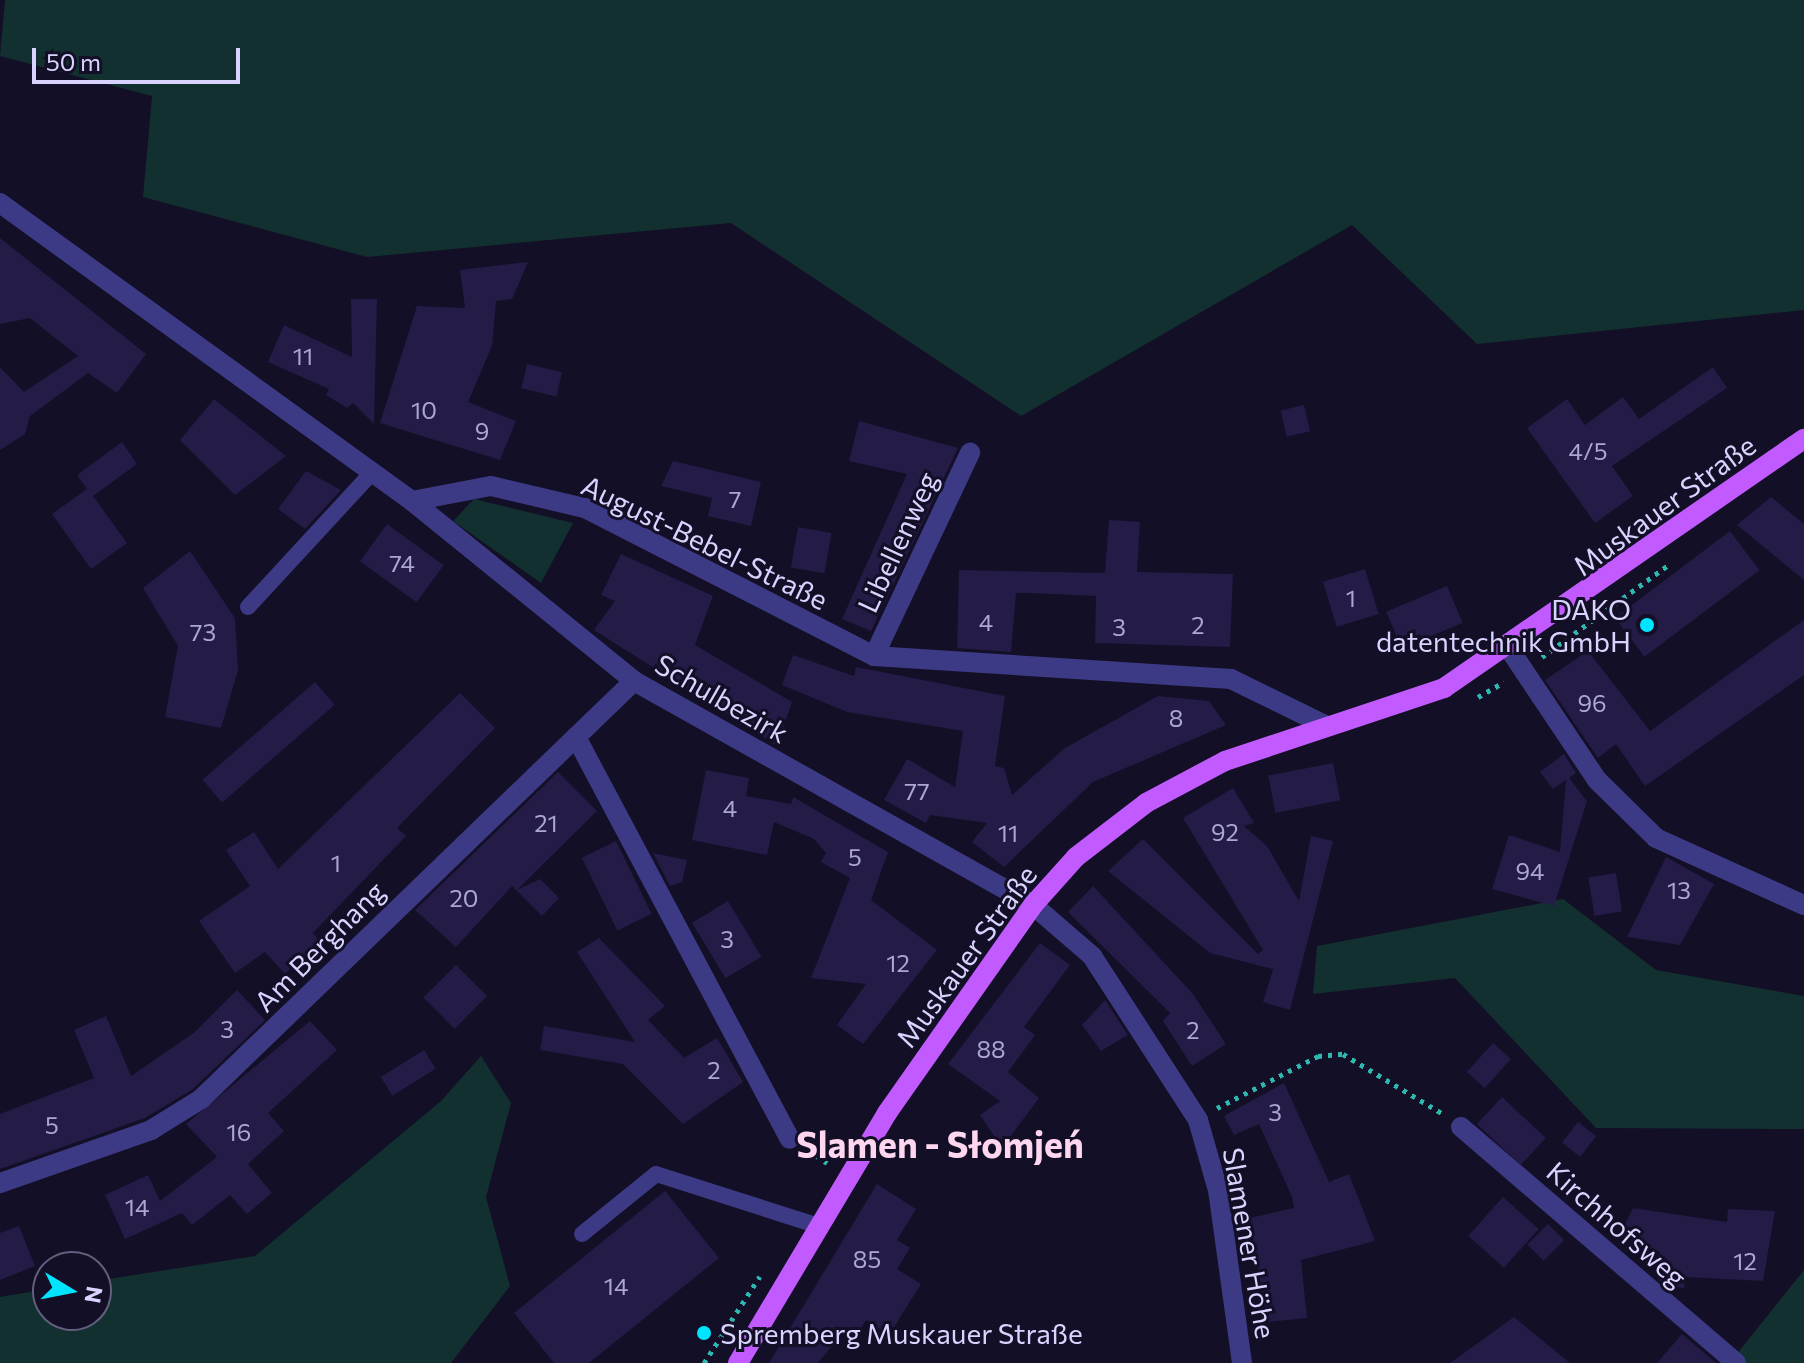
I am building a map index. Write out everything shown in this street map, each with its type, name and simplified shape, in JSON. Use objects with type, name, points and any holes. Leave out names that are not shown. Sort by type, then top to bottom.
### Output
[{"type":"main road","name":"Muskauer Straße","points":[[738,1363],[816,1225],[1033,905],[1076,857],[1146,803],[1225,761],[1325,725],[1444,688],[1510,650],[1804,439]]},
{"type":"street","points":[[0,203],[370,475],[412,501]]},
{"type":"street","name":"Libellenweg","points":[[874,656],[970,453]]},
{"type":"street","name":"August-Bebel-Straße","points":[[412,501],[491,486],[585,508],[874,656],[1231,679],[1325,725]]},
{"type":"street","name":"Schulbezirk","points":[[412,501],[634,681],[1033,905]]},
{"type":"street","points":[[1510,650],[1597,780],[1656,838],[1804,905]]},
{"type":"street","name":"Am Berghang","points":[[0,1183],[151,1130],[201,1099],[634,681]]},
{"type":"street","points":[[576,737],[790,1139]]},
{"type":"street","name":"Slamener Höhe","points":[[1033,905],[1092,956],[1198,1120],[1218,1190],[1242,1363]]},
{"type":"street","name":"Kirchhofsweg","points":[[1461,1127],[1736,1363]]},
{"type":"lane","points":[[248,607],[370,475]]},
{"type":"lane","points":[[582,1234],[656,1174],[816,1225]]},
{"type":"path","points":[[1463,705],[1523,670]]},
{"type":"path","points":[[1198,1120],[1318,1056],[1343,1054],[1423,1098]]},
{"type":"green space","points":[[5,0],[1804,0],[1804,310],[1477,344],[1352,225],[1021,416],[731,223],[367,257],[143,197],[152,96],[0,56]]},
{"type":"green space","points":[[474,499],[573,523],[541,583],[453,521]]},
{"type":"green space","points":[[1563,899],[1656,970],[1804,996],[1804,1129],[1596,1128],[1455,978],[1313,994],[1317,946]]},
{"type":"green space","points":[[481,1056],[511,1103],[486,1197],[510,1286],[451,1363],[0,1363],[0,1297],[32,1292],[32,1331],[112,1331],[112,1278],[255,1256],[441,1101]]},
{"type":"green space","points":[[1804,1270],[1804,1363],[1736,1363],[1732,1360]]},
{"type":"building","points":[[0,238],[146,354],[117,393],[88,373],[30,416],[25,434],[0,450],[0,367],[24,392],[78,356],[30,318],[0,324]]},
{"type":"building","points":[[528,262],[512,299],[496,301],[492,346],[468,402],[516,421],[500,460],[380,423],[417,306],[465,308],[460,270]]},
{"type":"building","points":[[351,299],[377,299],[374,424],[353,403],[347,408],[326,395],[329,389],[268,362],[284,325],[352,357]]},
{"type":"building","points":[[527,364],[562,372],[556,396],[521,388]]},
{"type":"building","points":[[1713,367],[1727,388],[1612,466],[1633,496],[1595,523],[1527,428],[1567,399],[1585,425],[1623,397],[1639,419]]},
{"type":"building","points":[[214,399],[286,456],[235,495],[180,440]]},
{"type":"building","points":[[1304,405],[1310,431],[1287,437],[1281,410]]},
{"type":"building","points":[[859,421],[958,448],[871,631],[842,619],[907,474],[849,461]]},
{"type":"building","points":[[122,442],[137,464],[93,496],[127,543],[91,569],[52,514],[87,489],[77,475]]},
{"type":"building","points":[[673,461],[761,482],[751,526],[708,516],[712,498],[661,486]]},
{"type":"building","points":[[306,471],[341,490],[305,529],[278,509]]},
{"type":"building","points":[[1771,497],[1804,524],[1804,580],[1737,525]]},
{"type":"building","points":[[1109,520],[1140,522],[1137,572],[1233,574],[1230,647],[1095,643],[1096,596],[1016,593],[1011,652],[957,648],[959,570],[1105,573]]},
{"type":"building","points":[[387,524],[444,565],[417,602],[360,561]]},
{"type":"building","points":[[798,527],[831,533],[824,573],[791,567]]},
{"type":"building","points":[[1730,531],[1759,570],[1644,657],[1615,618]]},
{"type":"building","points":[[190,551],[235,618],[238,670],[221,728],[165,717],[178,646],[143,588]]},
{"type":"building","points":[[621,554],[713,596],[695,645],[792,702],[777,746],[594,630],[615,601],[601,595]]},
{"type":"building","points":[[1365,569],[1379,614],[1337,627],[1323,582]]},
{"type":"building","points":[[1447,586],[1463,623],[1402,649],[1386,612]]},
{"type":"building","points":[[1804,620],[1804,675],[1645,786],[1616,744],[1598,758],[1545,680],[1588,651],[1650,731]]},
{"type":"building","points":[[793,655],[854,676],[856,667],[1005,696],[995,766],[1004,768],[1012,795],[1065,748],[1158,696],[1209,701],[1226,725],[1093,782],[1004,867],[972,842],[987,823],[930,815],[926,823],[884,800],[907,759],[955,787],[963,731],[847,712],[782,685]]},
{"type":"building","points":[[315,682],[335,705],[222,802],[203,780]]},
{"type":"building","points":[[460,693],[495,728],[397,828],[406,836],[313,933],[320,941],[285,974],[265,952],[235,973],[199,921],[250,886],[226,850],[254,832],[278,869]]},
{"type":"building","points":[[1564,754],[1576,773],[1569,778],[1587,801],[1554,906],[1492,889],[1509,835],[1560,852],[1566,780],[1553,789],[1540,772]]},
{"type":"building","points":[[1333,763],[1340,800],[1275,813],[1268,776]]},
{"type":"building","points":[[706,770],[749,778],[746,796],[791,804],[793,797],[888,852],[871,900],[937,950],[863,1044],[837,1025],[866,984],[811,978],[850,878],[821,862],[826,853],[814,839],[774,822],[767,855],[692,840]]},
{"type":"building","points":[[558,772],[597,811],[517,890],[540,879],[559,898],[542,916],[512,886],[456,947],[415,910]]},
{"type":"building","points":[[1233,788],[1254,823],[1244,826],[1267,846],[1299,901],[1311,836],[1333,841],[1290,1010],[1263,1002],[1273,969],[1210,953],[1108,871],[1143,839],[1258,954],[1263,950],[1183,818]]},
{"type":"building","points":[[616,841],[652,914],[617,930],[582,858]]},
{"type":"building","points":[[653,853],[687,860],[682,882],[670,886]]},
{"type":"building","points":[[1666,857],[1714,884],[1680,945],[1627,937]]},
{"type":"building","points":[[1616,873],[1622,912],[1594,916],[1588,877]]},
{"type":"building","points":[[1093,886],[1193,994],[1226,1044],[1192,1066],[1163,1021],[1170,1013],[1068,912]]},
{"type":"building","points":[[728,901],[761,957],[725,978],[692,923]]},
{"type":"building","points":[[599,938],[665,1006],[648,1020],[684,1058],[717,1038],[743,1082],[683,1124],[623,1064],[540,1050],[544,1026],[635,1042],[577,952]]},
{"type":"building","points":[[1040,943],[1070,965],[1024,1027],[1035,1035],[1008,1072],[1039,1098],[1002,1148],[980,1115],[1000,1101],[948,1064]]},
{"type":"building","points":[[456,965],[487,996],[455,1029],[423,998]]},
{"type":"building","points":[[237,990],[265,1020],[193,1089],[145,1118],[0,1169],[0,1114],[94,1078],[74,1030],[106,1016],[131,1076],[195,1032]]},
{"type":"building","points":[[1105,1000],[1128,1035],[1101,1051],[1082,1025]]},
{"type":"building","points":[[310,1021],[337,1050],[268,1113],[284,1131],[248,1164],[272,1193],[247,1214],[230,1195],[192,1225],[182,1213],[125,1239],[105,1195],[148,1175],[160,1201],[217,1157],[186,1124]]},
{"type":"building","points":[[1493,1043],[1511,1059],[1485,1088],[1467,1072]]},
{"type":"building","points":[[424,1050],[436,1069],[392,1096],[381,1077]]},
{"type":"building","points":[[1284,1083],[1329,1182],[1349,1174],[1375,1241],[1301,1260],[1307,1318],[1267,1322],[1250,1218],[1294,1208],[1292,1197],[1259,1124],[1234,1135],[1224,1116]]},
{"type":"building","points":[[1502,1097],[1546,1138],[1521,1165],[1477,1124]]},
{"type":"building","points":[[1578,1122],[1596,1136],[1580,1157],[1562,1142]]},
{"type":"building","points":[[877,1184],[916,1209],[897,1240],[910,1248],[897,1269],[921,1284],[889,1335],[866,1320],[855,1338],[844,1331],[818,1363],[769,1363]]},
{"type":"building","points":[[665,1191],[719,1258],[589,1363],[554,1363],[514,1313]]},
{"type":"building","points":[[1503,1197],[1539,1229],[1504,1268],[1468,1236]]},
{"type":"building","points":[[1633,1208],[1727,1222],[1728,1209],[1775,1211],[1763,1281],[1686,1277],[1684,1288],[1666,1286],[1657,1278],[1660,1252],[1621,1233]]},
{"type":"building","points":[[1548,1224],[1564,1240],[1544,1261],[1527,1245]]},
{"type":"building","points":[[19,1226],[32,1258],[32,1267],[0,1280],[0,1233]]},
{"type":"building","points":[[1514,1317],[1570,1363],[1450,1363],[1478,1343]]},
{"type":"building","points":[[1682,1334],[1716,1363],[1657,1363]]},
{"type":"place","name":"DAKO datentechnik GmbH","points":[[1647,625]]},
{"type":"place","name":"Spremberg Muskauer Straße","points":[[704,1333]]},
{"type":"district","name":"Slamen - Słomjeń","points":[[940,1144]]}]
